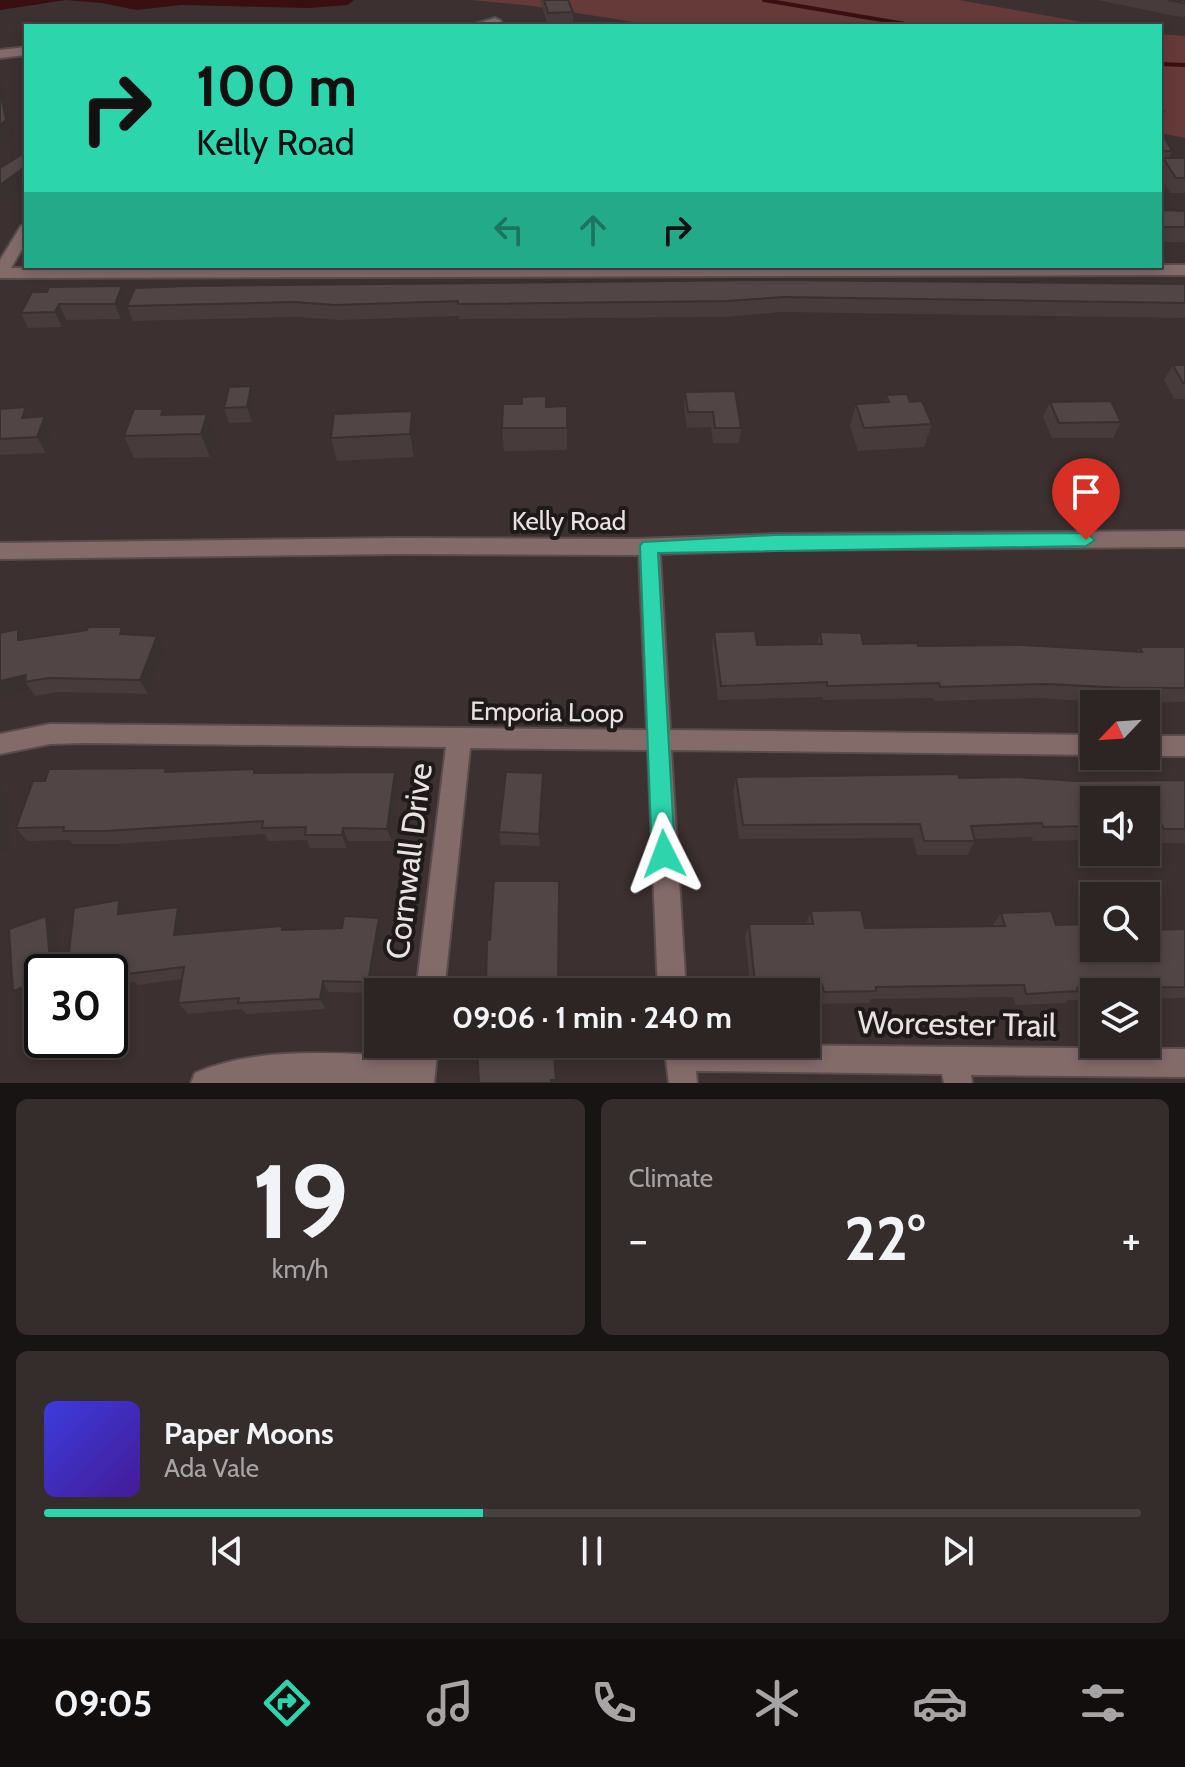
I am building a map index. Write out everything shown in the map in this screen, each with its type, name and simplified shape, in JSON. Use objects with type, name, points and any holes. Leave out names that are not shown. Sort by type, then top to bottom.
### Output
[{"type":"street","points":[[483,24],[495,21]]},
{"type":"street","points":[[0,54],[24,51]]},
{"type":"street","points":[[0,273],[24,232]]},
{"type":"street","points":[[0,273],[617,268],[1185,270]]},
{"type":"street","name":"Kelly Road","points":[[0,551],[1185,539]]},
{"type":"street","points":[[649,546],[671,978]]},
{"type":"street","name":"Emporia Loop","points":[[0,744],[50,734],[85,733],[1080,745]]},
{"type":"street","name":"Cornwall Drive","points":[[432,978],[459,739]]},
{"type":"street","points":[[1160,746],[1185,746]]},
{"type":"street","name":"Worcester Trail","points":[[680,1061],[956,1072],[1185,1063]]},
{"type":"street","points":[[205,1083],[249,1070],[275,1067],[421,1066]]},
{"type":"shaded area","points":[[0,0],[66,0],[0,10]]},
{"type":"shaded area","points":[[66,0],[354,0],[348,5],[308,8],[181,5],[136,10]]},
{"type":"shaded area","points":[[471,0],[959,0],[1094,24],[646,24],[533,6]]},
{"type":"shaded area","points":[[1162,34],[1185,36],[1185,138],[1162,133]]},
{"type":"building","points":[[544,0],[568,0],[573,12],[548,13]]},
{"type":"building","points":[[0,90],[6,120],[0,125]]},
{"type":"building","points":[[1162,133],[1172,151],[1162,151]]},
{"type":"building","points":[[24,153],[24,167],[0,185],[0,168]]},
{"type":"building","points":[[1163,158],[1185,158],[1185,178],[1176,178]]},
{"type":"building","points":[[1162,210],[1185,211],[1185,227],[1162,227]]},
{"type":"building","points":[[776,280],[1185,284],[1185,303],[784,297],[727,301],[458,304],[458,301],[335,305],[294,302],[127,306],[135,288]]},
{"type":"building","points":[[122,286],[115,304],[59,304],[55,312],[21,313],[32,292],[47,292],[49,287]]},
{"type":"building","points":[[1173,365],[1185,365],[1185,383],[1183,383]]},
{"type":"building","points":[[251,386],[247,407],[224,408],[229,387]]},
{"type":"building","points":[[735,391],[741,428],[715,428],[713,412],[688,412],[685,392]]},
{"type":"building","points":[[907,394],[910,402],[922,401],[932,424],[864,428],[856,404],[889,402],[886,395]]},
{"type":"building","points":[[546,396],[546,407],[567,406],[567,428],[502,428],[503,404],[522,404],[522,397]]},
{"type":"building","points":[[1111,401],[1121,422],[1059,423],[1050,402]]},
{"type":"building","points":[[26,407],[22,418],[45,416],[37,437],[0,439],[0,409]]},
{"type":"building","points":[[134,409],[163,409],[161,415],[207,414],[201,434],[124,436]]},
{"type":"building","points":[[412,411],[410,434],[331,438],[334,414]]},
{"type":"building","points":[[88,627],[122,627],[120,634],[157,636],[140,680],[48,678],[25,682],[26,675],[0,681],[0,633],[18,629],[18,640],[87,630]]},
{"type":"building","points":[[755,631],[757,645],[822,644],[820,632],[861,633],[863,644],[1023,645],[1142,652],[1140,647],[1185,647],[1185,688],[1047,684],[940,687],[939,683],[827,686],[827,682],[721,686],[714,632]]},
{"type":"building","points":[[166,768],[165,772],[254,769],[254,773],[395,772],[387,829],[343,828],[342,835],[305,835],[306,827],[262,828],[263,821],[106,831],[63,831],[64,827],[16,828],[33,781],[45,781],[49,769]]},
{"type":"building","points":[[506,772],[543,773],[539,834],[499,832]]},
{"type":"building","points":[[958,774],[959,778],[1185,780],[1185,829],[1164,829],[1160,825],[1160,786],[1080,786],[1080,826],[1043,827],[1042,823],[971,826],[975,841],[924,841],[920,824],[743,825],[736,777]]},
{"type":"building","points":[[494,881],[559,881],[558,978],[486,978],[487,940],[490,940]]},
{"type":"building","points":[[119,900],[118,914],[178,907],[174,935],[282,926],[282,930],[342,928],[344,916],[379,918],[369,978],[364,978],[364,982],[323,981],[320,999],[238,1003],[239,998],[178,1003],[184,967],[128,974],[128,954],[69,954],[74,908]]},
{"type":"building","points":[[861,910],[865,928],[1005,926],[1001,913],[1051,911],[1056,925],[1080,924],[1080,962],[1160,962],[1160,930],[1185,929],[1185,987],[1160,987],[1160,978],[1080,978],[1078,991],[1026,994],[1024,985],[876,987],[876,991],[824,992],[820,978],[754,978],[749,924],[813,924],[811,911]]},
{"type":"building","points":[[46,916],[49,954],[24,954],[24,987],[13,991],[9,929]]},
{"type":"building","points":[[478,1058],[554,1058],[556,1080],[551,1080],[551,1083],[479,1083]]},
{"type":"waterway","points":[[764,0],[905,24]]},
{"type":"waterway","points":[[1162,64],[1185,65]]},
{"type":"route","points":[[664,854],[649,546],[1086,540]]}]
